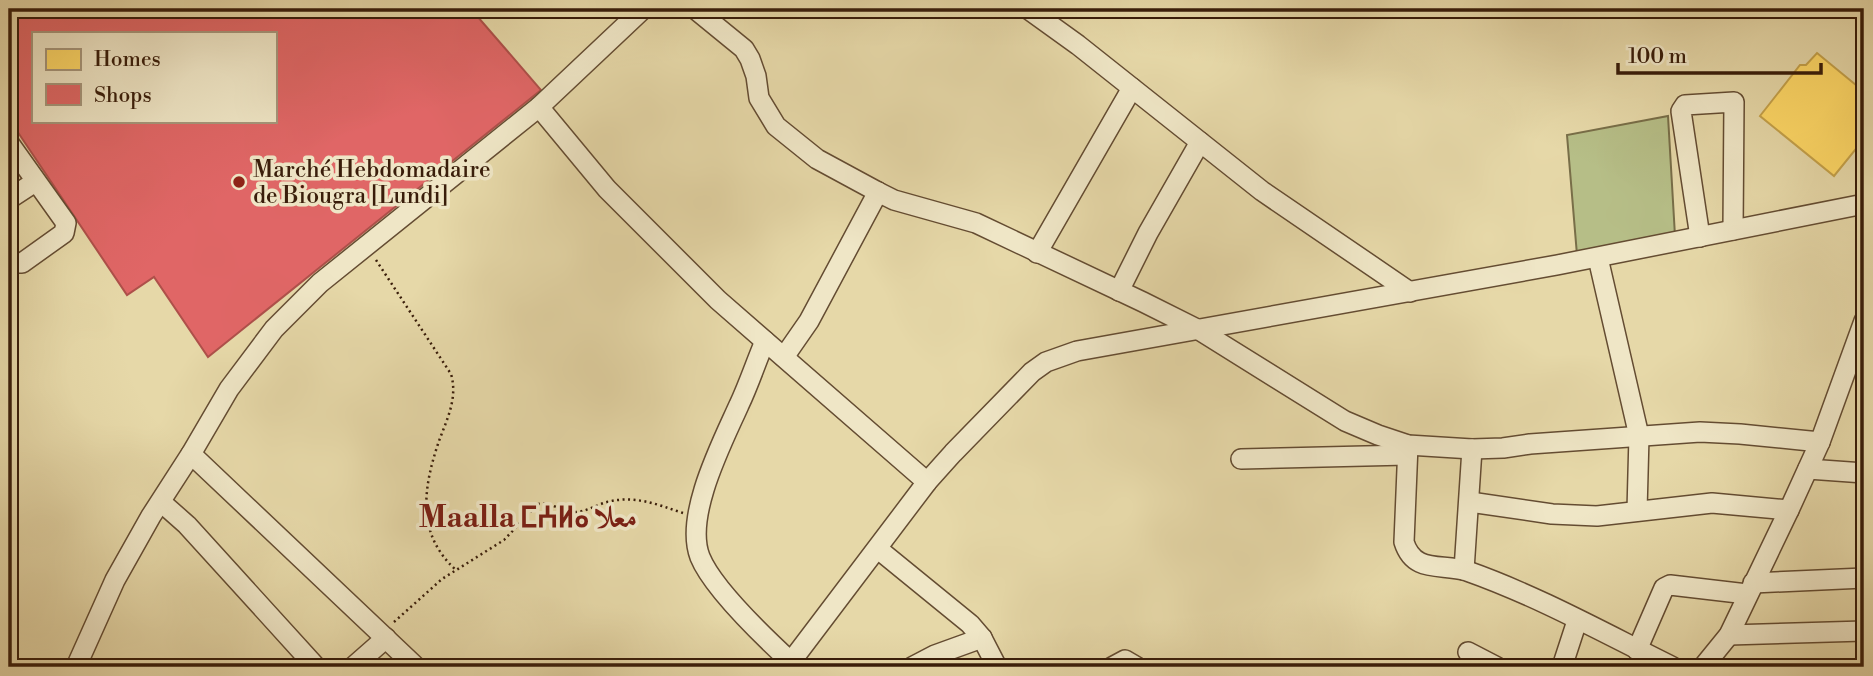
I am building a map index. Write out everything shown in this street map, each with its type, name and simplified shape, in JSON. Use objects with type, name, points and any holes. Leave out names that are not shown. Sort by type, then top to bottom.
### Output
[{"type":"street","points":[[76,667],[115,580],[229,389],[274,329],[320,283],[539,107],[643,9]]},
{"type":"street","points":[[695,9],[744,49],[755,76],[759,98],[776,126],[817,159],[894,200],[976,223],[1199,330],[1345,421],[1408,450]]},
{"type":"street","points":[[1028,9],[1262,191],[1410,292]]},
{"type":"street","points":[[1037,253],[1132,88]]},
{"type":"street","points":[[1700,237],[1681,111],[1685,105],[1731,100],[1734,102],[1733,230]]},
{"type":"street","points":[[539,107],[607,189],[718,300],[927,482]]},
{"type":"street","points":[[1119,291],[1148,233],[1200,142]]},
{"type":"street","points":[[9,143],[66,223],[64,233],[22,263],[9,263]]},
{"type":"street","points":[[9,199],[35,182]]},
{"type":"street","points":[[784,357],[809,321],[878,192]]},
{"type":"street","points":[[765,341],[715,458],[703,493],[697,543],[704,565],[739,609],[793,664],[927,482],[1017,386],[1046,362],[1077,351],[1598,258],[1864,204]]},
{"type":"street","points":[[1598,258],[1639,436],[1637,511]]},
{"type":"street","points":[[1703,667],[1729,635],[1789,510],[1820,442],[1864,321]]},
{"type":"street","points":[[1241,459],[1503,448],[1639,436],[1727,433],[1820,442]]},
{"type":"street","points":[[1465,570],[1472,449]]},
{"type":"street","points":[[1408,450],[1404,542],[1408,554],[1421,564],[1465,570],[1526,596],[1673,667]]},
{"type":"street","points":[[191,454],[416,667]]},
{"type":"street","points":[[1808,469],[1864,473]]},
{"type":"street","points":[[161,502],[187,525],[316,667]]},
{"type":"street","points":[[1470,502],[1552,514],[1597,516],[1712,503],[1789,510]]},
{"type":"street","points":[[878,549],[970,624],[982,639],[996,667]]},
{"type":"street","points":[[1637,650],[1664,588],[1670,585],[1750,589],[1864,578]]},
{"type":"street","points":[[1562,667],[1577,621]]},
{"type":"street","points":[[1729,635],[1864,631]]},
{"type":"street","points":[[353,667],[384,636]]},
{"type":"street","points":[[912,667],[934,655],[982,639]]},
{"type":"street","points":[[1468,652],[1497,667]]},
{"type":"street","points":[[1112,667],[1125,660],[1137,667]]},
{"type":"path","points":[[366,246],[451,374],[455,388],[429,477],[425,507],[436,548],[456,570]]},
{"type":"path","points":[[384,636],[426,592],[504,540],[514,532],[533,506],[538,504],[551,503],[569,512],[579,513],[620,499],[640,499],[699,516]]},
{"type":"green space","points":[[1668,116],[1675,236],[1577,255],[1567,135]]},
{"type":"building: Homes","points":[[1817,53],[1862,90],[1864,95],[1864,139],[1834,176],[1760,116],[1800,65],[1806,65]]},
{"type":"building: Shops","name":"Marché Hebdomadaire de Biougra [Lundi]","points":[[9,9],[471,9],[541,90],[208,357],[154,277],[127,295],[9,119]]},
{"type":"place","name":"Marché Hebdomadaire de Biougra [Lundi]","points":[[239,182]]},
{"type":"district","name":"Maalla ⵎⵄⵍⴰ معلا","points":[[528,517]]}]
